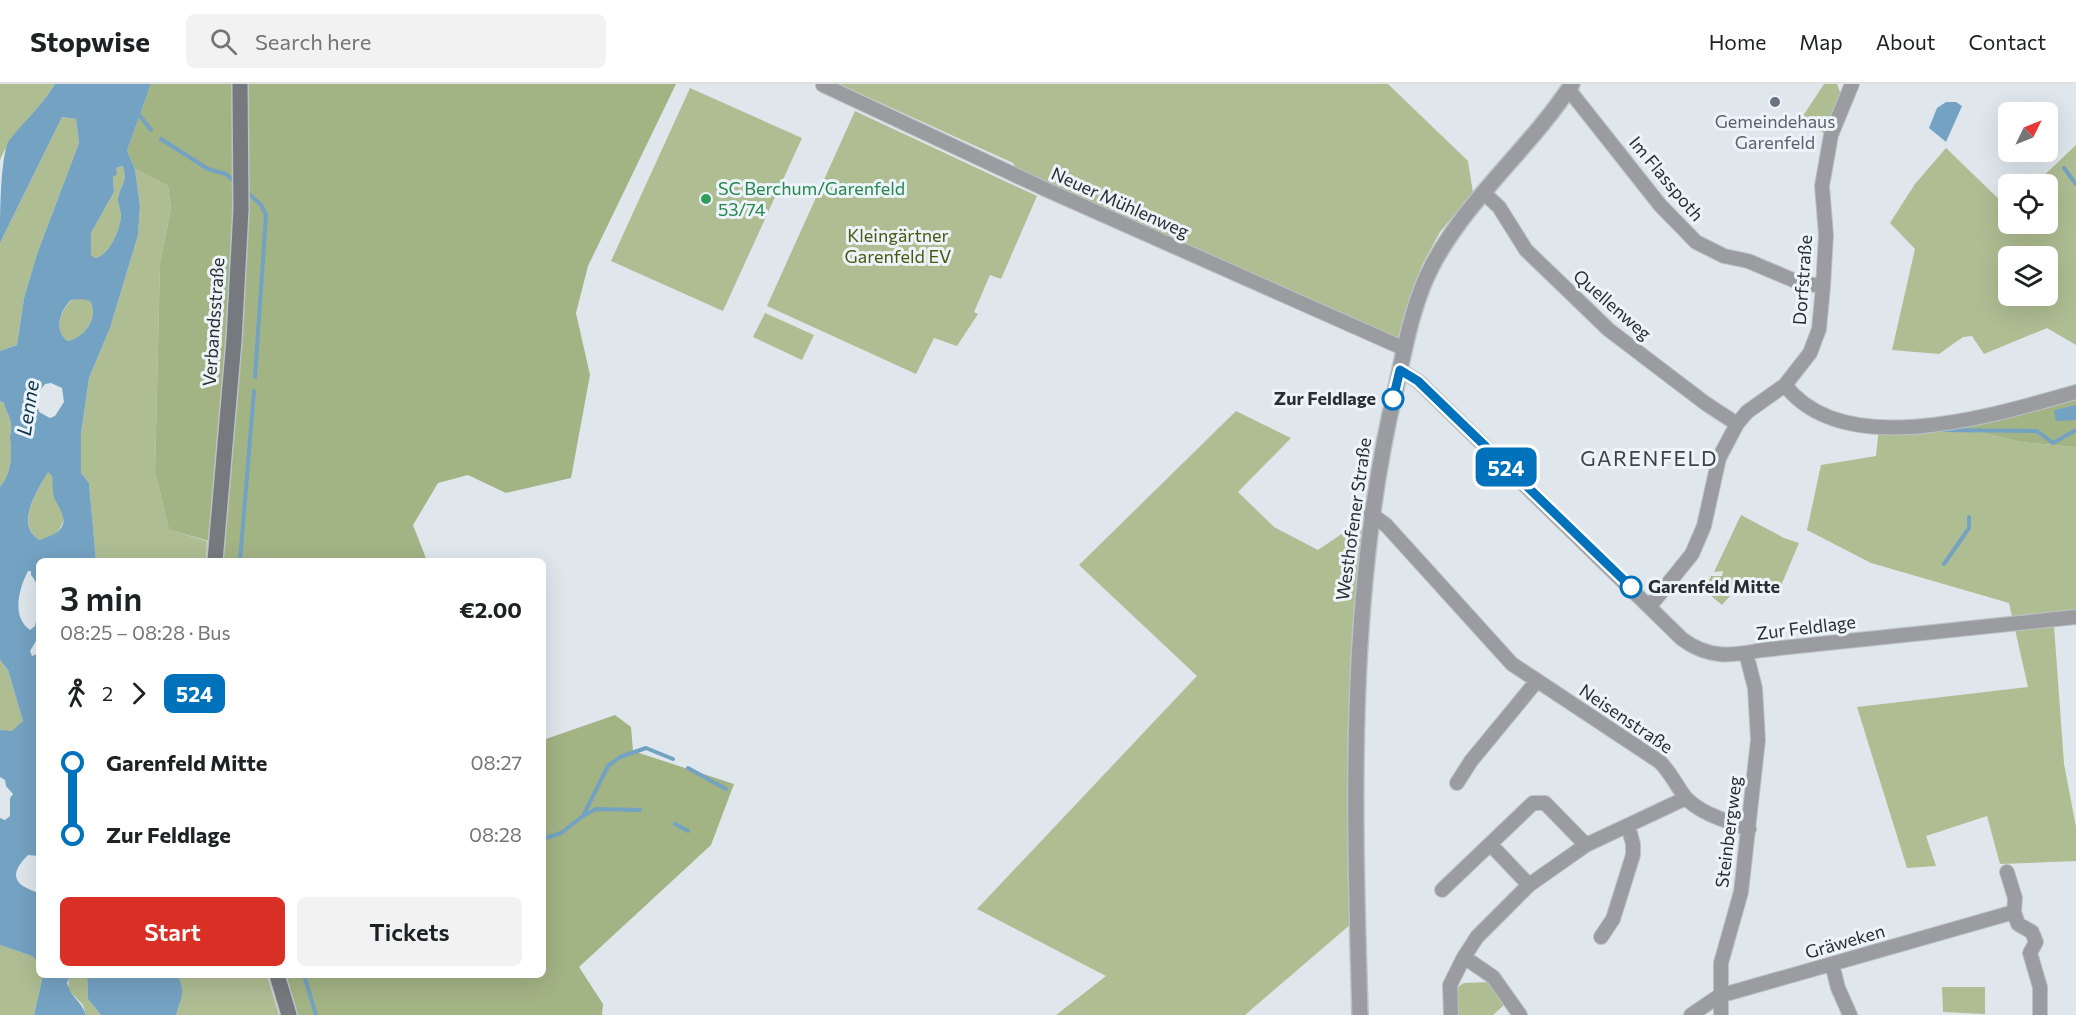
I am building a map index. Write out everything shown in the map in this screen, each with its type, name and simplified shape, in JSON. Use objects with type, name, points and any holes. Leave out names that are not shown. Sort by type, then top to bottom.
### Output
[{"type":"main road","name":"Verbandsstraße","points":[[215,558],[234,340],[241,209],[240,84]]},
{"type":"main road","points":[[278,978],[289,1015]]},
{"type":"street","name":"Neuer Mühlenweg","points":[[823,85],[1047,190],[1405,349]]},
{"type":"street","name":"Dorfstraße","points":[[1650,606],[1692,554],[1704,526],[1719,458],[1737,424],[1747,412],[1785,386],[1810,353],[1819,329],[1823,287],[1826,235],[1822,186],[1831,135],[1849,85]]},
{"type":"street","name":"Im Flasspoth","points":[[1571,87],[1660,205],[1696,242],[1724,256],[1748,261],[1793,280],[1823,287]]},
{"type":"street","name":"Westhofener Straße","points":[[1360,1015],[1359,667],[1362,592],[1371,514],[1400,370],[1431,267],[1447,239],[1571,87]]},
{"type":"street","name":"Quellenweg","points":[[1484,193],[1499,207],[1526,250],[1609,330],[1695,396],[1737,424]]},
{"type":"street","name":"Zur Feldlage","points":[[1400,370],[1418,381],[1683,639],[1701,651],[1723,656],[2076,617]]},
{"type":"street","points":[[1785,386],[1796,400],[1811,411],[1856,425],[1879,426],[1947,424],[2076,392]]},
{"type":"street","name":"Neisenstraße","points":[[1371,514],[1386,525],[1512,664],[1660,762],[1671,773],[1686,798],[1711,815],[1749,829]]},
{"type":"street","name":"Steinbergweg","points":[[1721,1015],[1719,996],[1721,963],[1741,892],[1758,740],[1755,688],[1746,653]]},
{"type":"street","points":[[1457,783],[1471,761],[1536,682]]},
{"type":"street","points":[[1451,1015],[1450,985],[1464,957],[1477,937],[1529,885],[1586,845],[1686,798]]},
{"type":"street","points":[[1442,891],[1533,803],[1539,801],[1545,803],[1586,845]]},
{"type":"street","points":[[1601,937],[1613,919],[1633,855],[1633,844],[1628,826]]},
{"type":"street","points":[[1490,844],[1529,885]]},
{"type":"street","points":[[2007,872],[2015,898],[2014,912],[2018,924],[2032,932],[2036,942],[2030,953],[2040,987],[2040,1015]]},
{"type":"street","name":"Gräweken","points":[[1691,1015],[1719,996],[2014,912]]},
{"type":"street","points":[[1464,957],[1493,976],[1520,1015]]},
{"type":"street","points":[[1832,964],[1838,988],[1850,1015]]},
{"type":"green space","points":[[0,84],[55,84],[18,130],[0,160]]},
{"type":"green space","points":[[151,84],[676,84],[588,266],[576,313],[590,375],[571,478],[506,493],[468,475],[438,483],[413,525],[426,558],[223,558],[224,545],[169,530],[155,472],[160,263],[171,208],[168,186],[135,169],[127,151]]},
{"type":"green space","points":[[839,84],[1388,84],[1468,161],[1473,193],[1440,232],[1422,265],[1399,338],[1395,340],[1017,170],[1013,163]]},
{"type":"green space","points":[[1824,84],[1837,84],[1841,95],[1825,134],[1801,119]]},
{"type":"green space","name":"SC Berchum/Garenfeld 53/74","points":[[690,88],[802,138],[723,311],[611,261]]},
{"type":"green space","name":"Kleingärtner Garenfeld EV","points":[[855,111],[1037,196],[1001,279],[990,275],[974,312],[978,314],[957,346],[934,338],[916,374],[767,306]]},
{"type":"green space","points":[[62,117],[76,119],[79,143],[37,254],[24,298],[17,345],[0,351],[0,243]]},
{"type":"green space","points":[[2076,145],[2076,345],[2047,328],[1984,354],[1972,336],[1963,337],[1939,354],[1892,350],[1915,249],[1890,223],[1915,184],[1946,148],[1998,198],[1998,234],[2058,234],[2058,174],[2046,174]]},
{"type":"green space","points":[[124,166],[124,181],[118,198],[121,216],[118,228],[109,248],[95,258],[91,255],[91,233],[114,192],[113,177],[116,168]]},
{"type":"green space","points":[[135,169],[168,186],[171,208],[160,263],[155,472],[169,530],[207,541],[206,558],[96,558],[89,483],[81,473],[81,434],[89,378],[110,328],[138,235],[140,206]]},
{"type":"green space","points":[[82,298],[90,301],[93,314],[85,331],[68,341],[61,332],[60,321],[68,304],[72,300]]},
{"type":"green space","points":[[765,313],[814,335],[802,360],[753,337]]},
{"type":"green space","points":[[2076,392],[2076,447],[2021,442],[1947,424]]},
{"type":"green space","points":[[0,401],[4,403],[10,421],[11,452],[7,476],[0,487]]},
{"type":"green space","points":[[1236,411],[1291,438],[1238,492],[1274,527],[1318,550],[1371,514],[1358,918],[1245,1015],[1056,1015],[1106,976],[977,909],[1197,676],[1079,565]]},
{"type":"green space","points":[[1947,424],[2021,442],[2076,447],[2076,610],[2053,612],[2064,764],[2076,827],[2076,861],[2000,864],[1987,816],[1926,836],[1936,866],[1907,868],[1857,707],[2028,687],[2009,603],[1871,563],[1807,530],[1821,465],[1876,456],[1879,426]]},
{"type":"green space","points":[[48,471],[62,505],[63,522],[59,530],[40,540],[32,534],[28,517],[34,498]]},
{"type":"green space","points":[[1741,515],[1784,538],[1799,543],[1780,588],[1780,594],[1775,592],[1777,586],[1747,577],[1722,605],[1710,595],[1707,586],[1711,576],[1722,576],[1723,571],[1714,572]]},
{"type":"green space","points":[[0,660],[8,670],[23,721],[12,732],[0,730]]},
{"type":"green space","points":[[615,715],[631,727],[633,751],[734,784],[711,845],[579,967],[603,1004],[602,1015],[298,1015],[287,978],[546,978],[546,739]]},
{"type":"green space","points":[[0,945],[32,956],[36,960],[36,978],[42,978],[34,1015],[0,1015]]},
{"type":"green space","points":[[69,978],[87,978],[88,999],[101,1015],[86,1015],[83,1005],[68,989]]},
{"type":"green space","points":[[177,978],[268,978],[279,1015],[176,1015],[180,1004]]},
{"type":"green space","points":[[1489,982],[1504,1005],[1493,1015],[1458,1015],[1456,988],[1464,983]]},
{"type":"green space","points":[[1942,987],[1985,987],[1985,1014],[1943,1012]]},
{"type":"water","name":"Lenne","points":[[55,84],[151,84],[127,151],[135,169],[140,206],[138,235],[110,328],[89,378],[81,434],[81,473],[89,483],[96,558],[36,558],[36,583],[31,571],[28,571],[18,602],[20,618],[30,630],[35,626],[36,620],[36,641],[30,651],[32,656],[36,654],[36,856],[28,855],[16,874],[19,883],[36,892],[36,960],[32,956],[0,945],[0,818],[5,820],[10,816],[10,798],[13,794],[6,786],[5,780],[0,777],[0,730],[12,731],[23,721],[8,670],[0,660],[0,487],[7,476],[10,464],[11,428],[4,403],[0,401],[0,351],[17,345],[24,298],[37,254],[79,143],[76,119],[62,117],[0,243],[5,151],[8,142]],"holes":[[[123,166],[124,183],[118,198],[120,222],[109,248],[95,258],[91,255],[91,233],[114,192],[113,177],[117,174],[116,168]],[[71,300],[90,301],[93,314],[85,331],[68,341],[63,337],[59,327],[61,315]],[[51,383],[62,388],[64,402],[55,416],[50,418],[39,412],[36,396],[45,384]],[[48,472],[52,476],[54,497],[63,521],[60,530],[40,540],[32,534],[28,517],[34,498]]]},
{"type":"water","points":[[1946,102],[1956,102],[1962,106],[1946,142],[1929,128],[1937,108]]},
{"type":"water","points":[[2076,405],[2076,420],[2056,421],[2054,410]]},
{"type":"water","points":[[42,978],[69,978],[67,983],[71,992],[86,1015],[34,1015]]},
{"type":"water","points":[[87,978],[179,978],[182,990],[176,1015],[101,1015],[88,999]]},
{"type":"waterway","points":[[137,112],[151,130]]},
{"type":"waterway","points":[[161,139],[208,169],[226,174],[235,182]]},
{"type":"waterway","points":[[2064,168],[2076,184]]},
{"type":"waterway","points":[[246,191],[261,205],[266,215],[255,377]]},
{"type":"waterway","points":[[240,558],[254,391]]},
{"type":"waterway","points":[[1942,430],[2037,431],[2053,443],[2076,430]]},
{"type":"waterway","points":[[1944,564],[1969,528],[1969,517]]},
{"type":"waterway","points":[[546,838],[561,833],[583,816],[608,766],[620,757],[646,748],[673,759]]},
{"type":"waterway","points":[[688,768],[726,789]]},
{"type":"waterway","points":[[583,816],[596,809],[640,810]]},
{"type":"waterway","points":[[675,824],[688,831]]},
{"type":"waterway","points":[[305,978],[316,1015]]},
{"type":"bus line","name":"524","points":[[1393,399],[1400,370],[1418,381],[1631,587]]},
{"type":"place","name":"Gemeindehaus Garenfeld","points":[[1775,102]]},
{"type":"place","name":"SC Berchum/Garenfeld 53/74","points":[[706,199]]},
{"type":"place","name":"Zur Feldlage","points":[[1393,399]]},
{"type":"place","name":"Garenfeld Mitte","points":[[1631,587]]},
{"type":"district","name":"GARENFELD","points":[[1649,459]]}]
